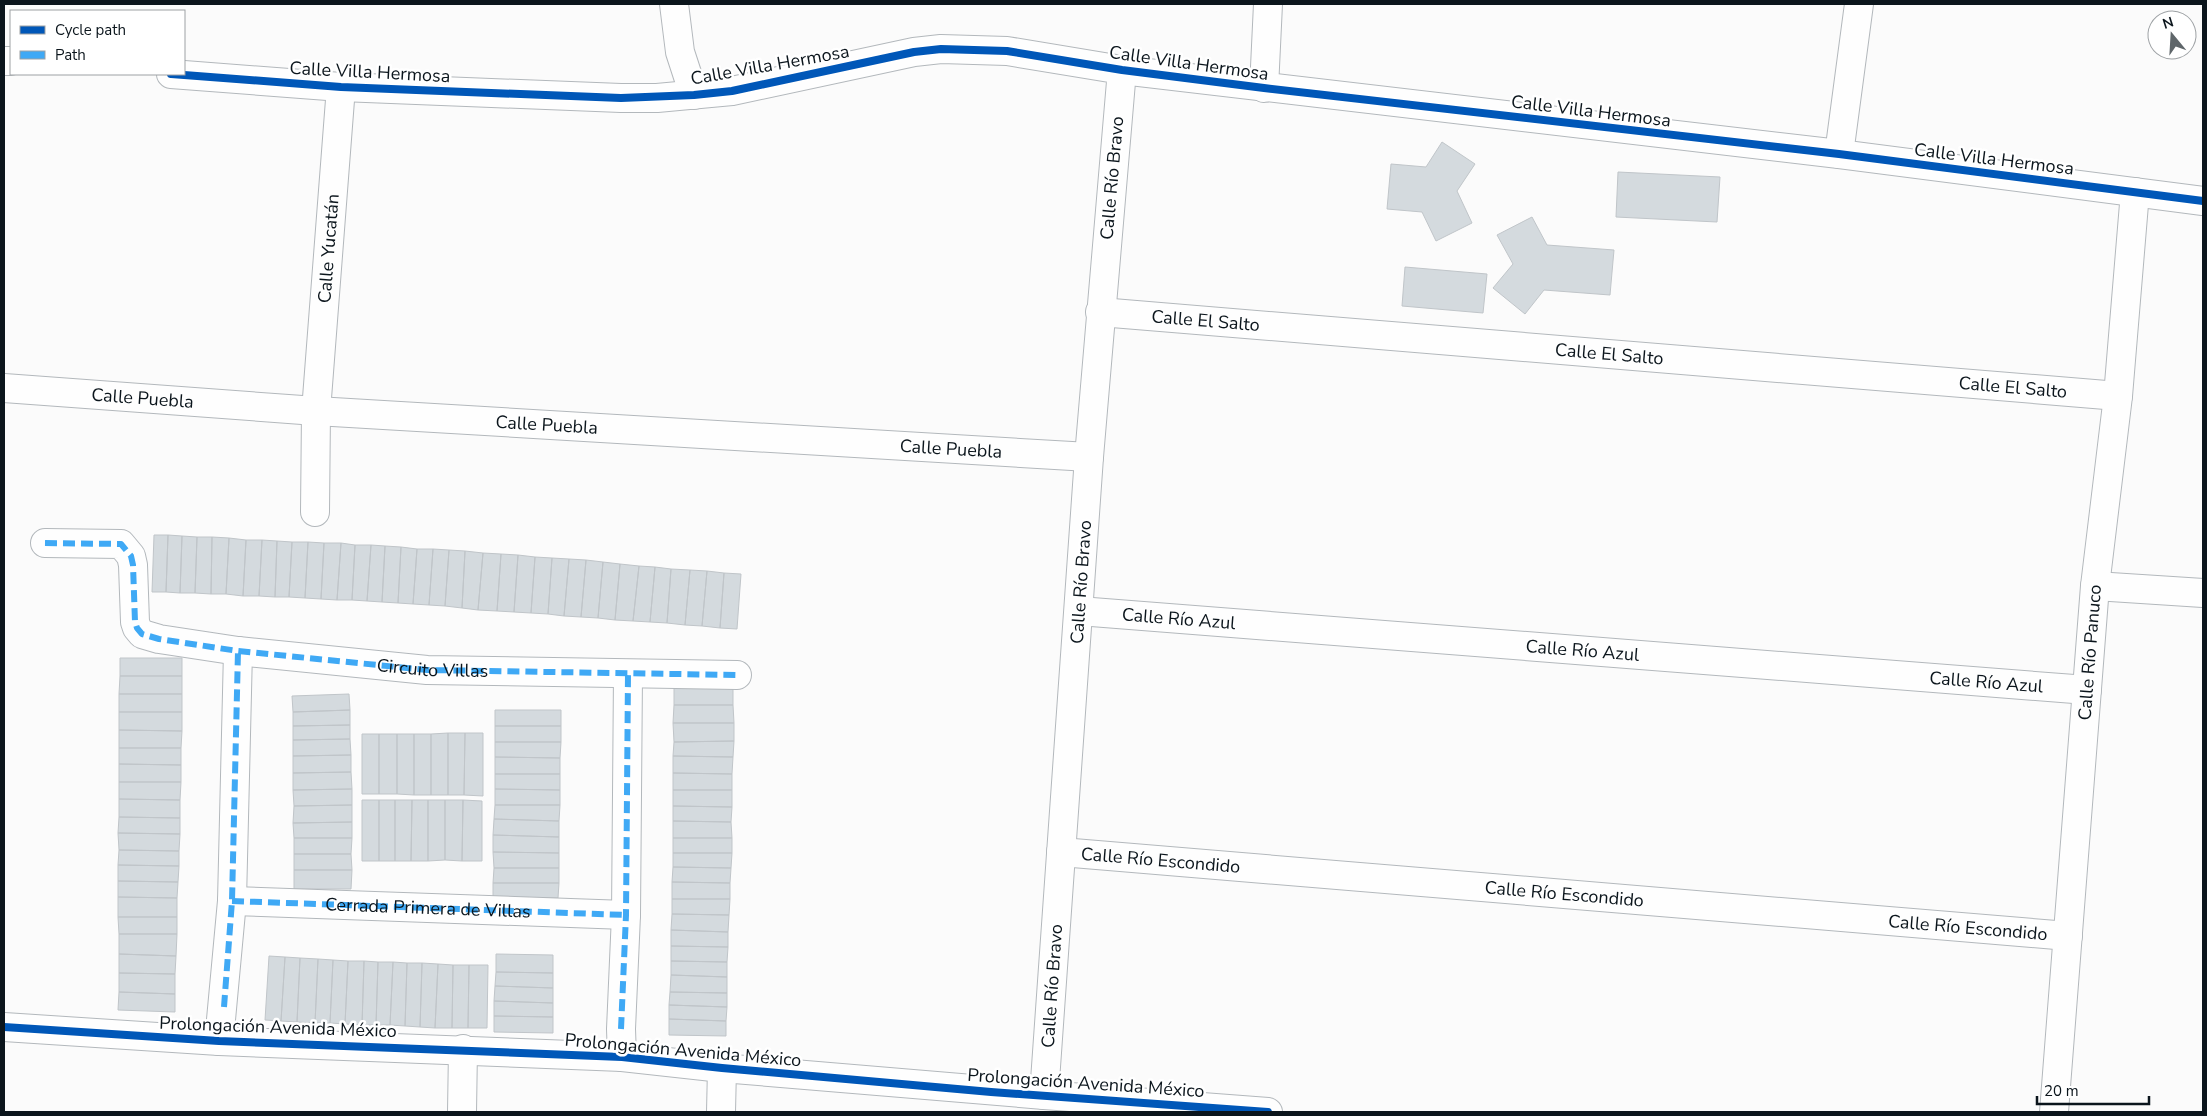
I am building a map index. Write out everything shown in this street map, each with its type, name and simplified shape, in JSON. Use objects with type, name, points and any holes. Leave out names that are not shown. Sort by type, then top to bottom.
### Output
[{"type":"street","points":[[674,4],[680,52],[694,95]]},
{"type":"street","points":[[1264,88],[1268,4]]},
{"type":"street","points":[[1839,154],[1859,4]]},
{"type":"street","name":"Calle Villa Hermosa","points":[[185,75],[340,87],[620,98],[694,95],[732,91],[914,52],[941,49],[1007,51],[1122,70],[1264,88],[1839,154],[2203,201]]},
{"type":"street","name":"Calle Río Bravo","points":[[1044,1095],[1100,312],[1122,70]]},
{"type":"street","name":"Calle Yucatán","points":[[315,512],[316,411],[340,87]]},
{"type":"street","name":"Calle Río Panuco","points":[[2054,1112],[2095,586],[2118,396],[2136,192]]},
{"type":"street","name":"Calle El Salto","points":[[1100,312],[2118,396]]},
{"type":"street","name":"Calle Puebla","points":[[4,388],[316,411],[1089,458]]},
{"type":"street","name":"Circuito Villas","points":[[45,543],[121,544],[131,556],[133,565],[135,622],[142,634],[159,639],[238,651],[427,670],[737,676]]},
{"type":"street","points":[[2095,586],[2203,593]]},
{"type":"street","name":"Calle Río Azul","points":[[1079,611],[2087,690]]},
{"type":"street","points":[[219,1041],[224,1007],[232,901],[238,651]]},
{"type":"street","points":[[622,1056],[621,1029],[626,915],[628,674]]},
{"type":"street","name":"Calle Río Escondido","points":[[1061,852],[2068,936]]},
{"type":"street","name":"Cerrada Primera de Villas","points":[[232,901],[626,915]]},
{"type":"street","name":"Prolongación Avenida México","points":[[4,1027],[219,1041],[622,1056],[991,1102],[1044,1095],[1268,1112]]},
{"type":"street","points":[[462,1112],[463,1049]]},
{"type":"street","points":[[722,1068],[722,1112]]},
{"type":"building","points":[[1442,142],[1475,164],[1457,191],[1472,223],[1436,241],[1422,212],[1387,209],[1391,164],[1426,167]]},
{"type":"building","points":[[1618,172],[1720,177],[1717,222],[1616,217]]},
{"type":"building","points":[[1532,217],[1547,245],[1614,250],[1610,295],[1544,290],[1525,314],[1493,288],[1513,264],[1497,235]]},
{"type":"building","points":[[1405,267],[1487,274],[1483,313],[1402,306]]},
{"type":"building","points":[[154,535],[168,535],[166,592],[152,592]]},
{"type":"building","points":[[168,535],[182,536],[180,593],[166,592]]},
{"type":"building","points":[[182,536],[197,537],[195,593],[180,593]]},
{"type":"building","points":[[197,537],[212,537],[211,594],[195,593]]},
{"type":"building","points":[[212,537],[229,538],[226,594],[211,594]]},
{"type":"building","points":[[229,538],[246,540],[243,596],[226,594]]},
{"type":"building","points":[[246,540],[262,540],[259,596],[243,596]]},
{"type":"building","points":[[262,540],[277,541],[275,597],[259,596]]},
{"type":"building","points":[[277,541],[292,542],[289,597],[275,597]]},
{"type":"building","points":[[292,542],[308,542],[305,598],[289,597]]},
{"type":"building","points":[[308,542],[324,543],[321,599],[305,598]]},
{"type":"building","points":[[324,543],[341,543],[337,600],[321,599]]},
{"type":"building","points":[[341,543],[355,545],[352,600],[337,600]]},
{"type":"building","points":[[355,545],[371,545],[367,601],[352,600]]},
{"type":"building","points":[[371,545],[385,546],[382,602],[367,601]]},
{"type":"building","points":[[385,546],[401,547],[398,603],[382,602]]},
{"type":"building","points":[[401,547],[417,549],[413,604],[398,603]]},
{"type":"building","points":[[417,549],[433,549],[429,605],[413,604]]},
{"type":"building","points":[[433,549],[449,550],[445,606],[429,605]]},
{"type":"building","points":[[449,550],[465,551],[462,608],[445,606]]},
{"type":"building","points":[[465,551],[483,553],[478,610],[462,608]]},
{"type":"building","points":[[483,553],[501,554],[497,611],[478,610]]},
{"type":"building","points":[[501,554],[518,555],[514,612],[497,611]]},
{"type":"building","points":[[518,555],[535,557],[531,613],[514,612]]},
{"type":"building","points":[[535,557],[552,558],[548,614],[531,613]]},
{"type":"building","points":[[552,558],[569,559],[564,616],[548,614]]},
{"type":"building","points":[[569,559],[586,560],[581,617],[564,616]]},
{"type":"building","points":[[586,560],[603,562],[598,618],[581,617]]},
{"type":"building","points":[[603,562],[620,564],[615,620],[598,618]]},
{"type":"building","points":[[620,564],[639,566],[633,621],[615,620]]},
{"type":"building","points":[[639,566],[655,567],[650,622],[633,621]]},
{"type":"building","points":[[655,567],[671,569],[667,623],[650,622]]},
{"type":"building","points":[[671,569],[690,570],[685,625],[667,623]]},
{"type":"building","points":[[690,570],[707,571],[702,626],[685,625]]},
{"type":"building","points":[[707,571],[724,573],[720,628],[702,626]]},
{"type":"building","points":[[724,573],[741,574],[737,629],[720,628]]},
{"type":"building","points":[[120,658],[182,658],[182,676],[120,676]]},
{"type":"building","points":[[120,676],[182,676],[182,694],[119,694]]},
{"type":"building","points":[[674,687],[733,687],[733,705],[674,705]]},
{"type":"building","points":[[119,694],[182,694],[182,712],[119,712]]},
{"type":"building","points":[[349,694],[350,710],[293,712],[292,696]]},
{"type":"building","points":[[674,705],[733,705],[734,723],[673,723]]},
{"type":"building","points":[[350,710],[350,725],[293,726],[293,712]]},
{"type":"building","points":[[495,710],[561,710],[561,726],[495,726]]},
{"type":"building","points":[[119,712],[182,712],[182,731],[119,730]]},
{"type":"building","points":[[673,723],[734,723],[734,741],[674,742]]},
{"type":"building","points":[[350,725],[350,739],[293,740],[293,726]]},
{"type":"building","points":[[495,726],[561,726],[561,742],[495,742]]},
{"type":"building","points":[[119,730],[182,731],[181,748],[119,748]]},
{"type":"building","points":[[448,733],[465,733],[464,795],[448,795]]},
{"type":"building","points":[[448,733],[448,795],[431,795],[431,734]]},
{"type":"building","points":[[465,733],[483,733],[483,796],[464,795]]},
{"type":"building","points":[[362,734],[379,734],[379,794],[362,794]]},
{"type":"building","points":[[379,734],[397,734],[397,794],[379,794]]},
{"type":"building","points":[[397,734],[414,734],[414,795],[397,794]]},
{"type":"building","points":[[414,734],[431,734],[431,795],[414,795]]},
{"type":"building","points":[[350,739],[351,755],[293,756],[293,740]]},
{"type":"building","points":[[734,741],[733,757],[673,756],[674,742]]},
{"type":"building","points":[[495,742],[561,742],[560,758],[495,757]]},
{"type":"building","points":[[119,748],[181,748],[181,765],[119,764]]},
{"type":"building","points":[[351,755],[351,772],[293,773],[293,756]]},
{"type":"building","points":[[673,756],[733,757],[732,774],[673,773]]},
{"type":"building","points":[[495,757],[560,758],[560,774],[495,774]]},
{"type":"building","points":[[119,764],[181,765],[181,782],[119,782]]},
{"type":"building","points":[[351,772],[352,789],[293,790],[293,773]]},
{"type":"building","points":[[673,773],[732,774],[732,790],[673,790]]},
{"type":"building","points":[[495,774],[560,774],[560,790],[495,789]]},
{"type":"building","points":[[119,782],[181,782],[180,800],[119,799]]},
{"type":"building","points":[[352,789],[352,805],[294,806],[293,790]]},
{"type":"building","points":[[495,789],[560,790],[560,805],[495,805]]},
{"type":"building","points":[[673,790],[732,790],[732,807],[673,806]]},
{"type":"building","points":[[119,799],[180,800],[180,818],[119,817]]},
{"type":"building","points":[[362,800],[379,800],[379,861],[362,861]]},
{"type":"building","points":[[379,800],[395,800],[395,861],[379,861]]},
{"type":"building","points":[[395,800],[412,800],[411,861],[395,861]]},
{"type":"building","points":[[412,800],[428,800],[428,861],[411,861]]},
{"type":"building","points":[[428,800],[445,800],[445,860],[428,861]]},
{"type":"building","points":[[445,800],[463,800],[462,861],[445,860]]},
{"type":"building","points":[[463,800],[482,801],[482,861],[462,861]]},
{"type":"building","points":[[352,805],[352,822],[293,823],[294,806]]},
{"type":"building","points":[[495,805],[560,805],[559,821],[494,819]]},
{"type":"building","points":[[673,806],[732,807],[731,822],[673,821]]},
{"type":"building","points":[[119,817],[180,818],[180,834],[118,833]]},
{"type":"building","points":[[494,819],[559,821],[559,837],[493,835]]},
{"type":"building","points":[[673,821],[731,822],[732,838],[673,838]]},
{"type":"building","points":[[352,822],[352,838],[294,838],[293,823]]},
{"type":"building","points":[[118,833],[180,834],[179,851],[119,850]]},
{"type":"building","points":[[493,835],[559,837],[559,853],[493,852]]},
{"type":"building","points":[[294,838],[352,838],[351,854],[294,854]]},
{"type":"building","points":[[673,838],[732,838],[732,853],[673,853]]},
{"type":"building","points":[[119,850],[179,851],[179,866],[118,865]]},
{"type":"building","points":[[493,852],[559,853],[559,868],[494,868]]},
{"type":"building","points":[[673,853],[732,853],[731,868],[673,867]]},
{"type":"building","points":[[294,854],[351,854],[352,870],[294,870]]},
{"type":"building","points":[[118,865],[179,866],[178,882],[118,881]]},
{"type":"building","points":[[673,867],[731,868],[730,883],[672,882]]},
{"type":"building","points":[[494,868],[559,868],[559,883],[493,883]]},
{"type":"building","points":[[294,870],[352,870],[351,889],[294,889]]},
{"type":"building","points":[[118,881],[178,882],[177,898],[118,897]]},
{"type":"building","points":[[672,882],[730,883],[730,899],[672,899]]},
{"type":"building","points":[[493,883],[559,883],[558,898],[493,898]]},
{"type":"building","points":[[118,897],[177,898],[177,917],[118,917]]},
{"type":"building","points":[[672,899],[730,899],[729,915],[672,914]]},
{"type":"building","points":[[672,914],[729,915],[728,932],[671,930]]},
{"type":"building","points":[[118,917],[177,917],[177,934],[119,934]]},
{"type":"building","points":[[671,930],[728,932],[728,947],[671,946]]},
{"type":"building","points":[[119,934],[177,934],[176,956],[119,954]]},
{"type":"building","points":[[671,946],[728,947],[727,962],[671,961]]},
{"type":"building","points":[[119,954],[176,956],[175,974],[119,973]]},
{"type":"building","points":[[496,954],[553,955],[553,973],[496,972]]},
{"type":"building","points":[[269,956],[285,957],[281,1021],[265,1020]]},
{"type":"building","points":[[285,957],[300,958],[297,1022],[281,1021]]},
{"type":"building","points":[[300,958],[318,959],[315,1023],[297,1022]]},
{"type":"building","points":[[318,959],[333,960],[330,1023],[315,1023]]},
{"type":"building","points":[[333,960],[348,961],[345,1024],[330,1023]]},
{"type":"building","points":[[348,961],[364,961],[362,1025],[345,1024]]},
{"type":"building","points":[[364,961],[378,962],[376,1025],[362,1025]]},
{"type":"building","points":[[671,961],[727,962],[727,977],[671,975]]},
{"type":"building","points":[[378,962],[393,962],[390,1025],[376,1025]]},
{"type":"building","points":[[393,962],[407,963],[405,1026],[390,1025]]},
{"type":"building","points":[[407,963],[422,963],[420,1027],[405,1026]]},
{"type":"building","points":[[422,963],[438,964],[435,1028],[420,1027]]},
{"type":"building","points":[[438,964],[453,965],[452,1028],[435,1028]]},
{"type":"building","points":[[453,965],[469,965],[468,1028],[452,1028]]},
{"type":"building","points":[[469,965],[488,965],[487,1028],[468,1028]]},
{"type":"building","points":[[496,972],[553,973],[553,988],[495,986]]},
{"type":"building","points":[[119,973],[175,974],[175,994],[119,992]]},
{"type":"building","points":[[671,975],[727,977],[727,993],[670,992]]},
{"type":"building","points":[[495,986],[553,988],[553,1003],[494,1001]]},
{"type":"building","points":[[119,992],[175,994],[175,1012],[118,1010]]},
{"type":"building","points":[[670,992],[727,993],[727,1007],[669,1005]]},
{"type":"building","points":[[494,1001],[553,1003],[553,1017],[494,1016]]},
{"type":"building","points":[[669,1005],[727,1007],[726,1021],[669,1019]]},
{"type":"building","points":[[494,1016],[553,1017],[553,1033],[494,1032]]},
{"type":"building","points":[[669,1019],[726,1021],[726,1036],[669,1035]]},
{"type":"marked path","points":[[45,543],[121,544],[131,556],[133,565],[135,622],[137,628],[142,634],[159,639],[238,651],[427,670],[737,675]]},
{"type":"marked path","points":[[224,1007],[232,901],[238,651]]},
{"type":"marked path","points":[[621,1029],[626,915],[628,674]]},
{"type":"marked path","points":[[232,901],[626,915]]},
{"type":"cycle path","points":[[184,75],[341,87],[621,98],[694,95],[732,91],[914,52],[941,49],[1007,51],[1122,70],[1264,88],[1839,154],[2203,201]]},
{"type":"cycle path","points":[[4,1027],[219,1041],[622,1057],[722,1068],[991,1092],[1268,1112]]}]
